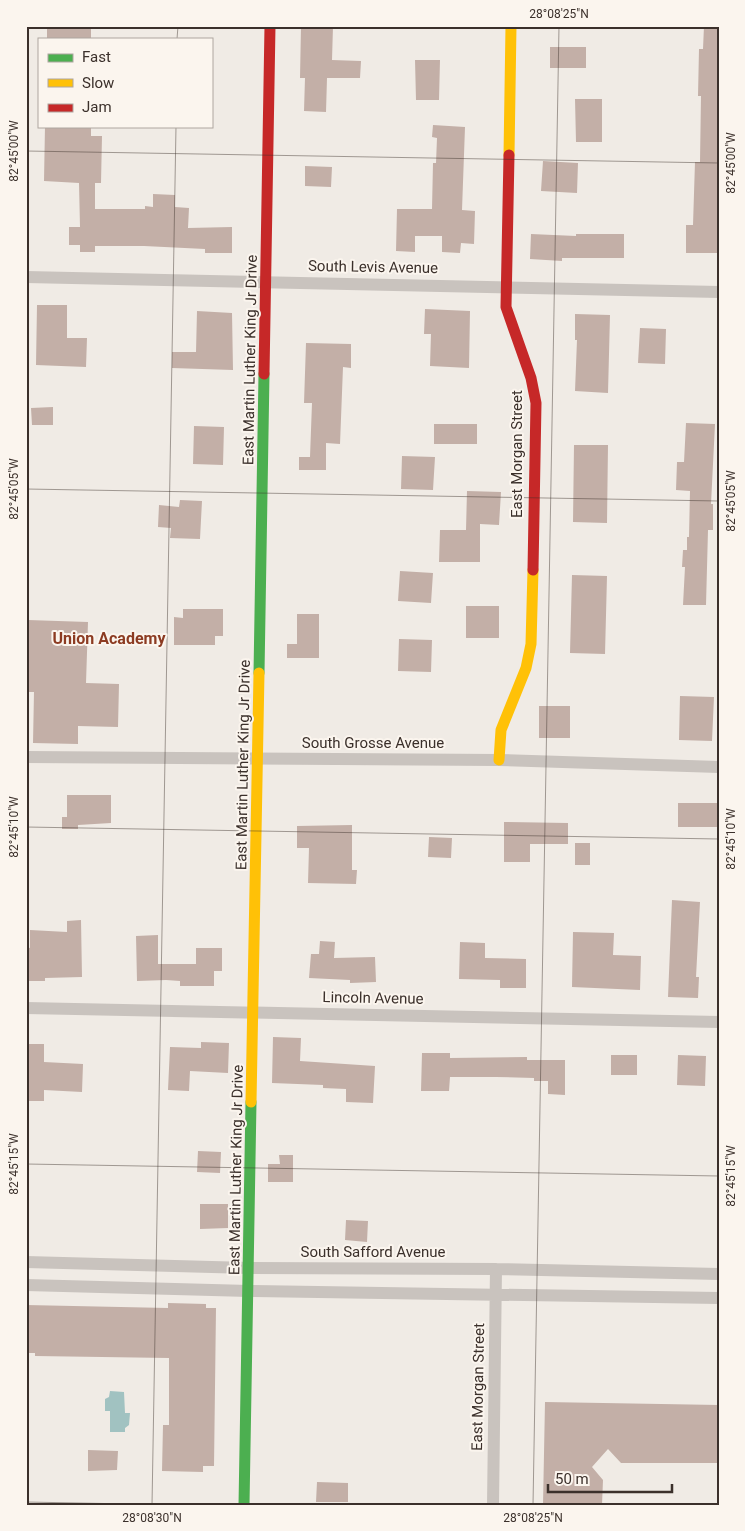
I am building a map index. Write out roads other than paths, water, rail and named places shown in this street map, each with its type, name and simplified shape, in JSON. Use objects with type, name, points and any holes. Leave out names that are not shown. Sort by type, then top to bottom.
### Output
[{"type":"street","name":"East Martin Luther King Jr Drive","points":[[244,1505],[250,1268],[270,26]]},
{"type":"street","name":"East Morgan Street","points":[[499,760],[501,730],[526,668],[531,644],[536,403],[530,372],[509,321],[505,286],[511,26]]},
{"type":"street","name":"South Levis Avenue","points":[[26,277],[719,292]]},
{"type":"street","name":"South Grosse Avenue","points":[[26,757],[499,760],[719,767]]},
{"type":"street","name":"Lincoln Avenue","points":[[26,1008],[719,1022]]},
{"type":"street","name":"South Safford Avenue","points":[[26,1262],[250,1268],[496,1269],[719,1274]]},
{"type":"street","name":"East Morgan Street","points":[[493,1505],[496,1269]]},
{"type":"street","points":[[26,1285],[249,1291],[719,1298]]},
{"type":"water","points":[[110,1391],[124,1392],[125,1413],[130,1413],[129,1425],[125,1428],[125,1432],[110,1432],[110,1411],[105,1411],[105,1399],[109,1397]]},
{"type":"district","name":"Union Academy","points":[[109,638]]}]
